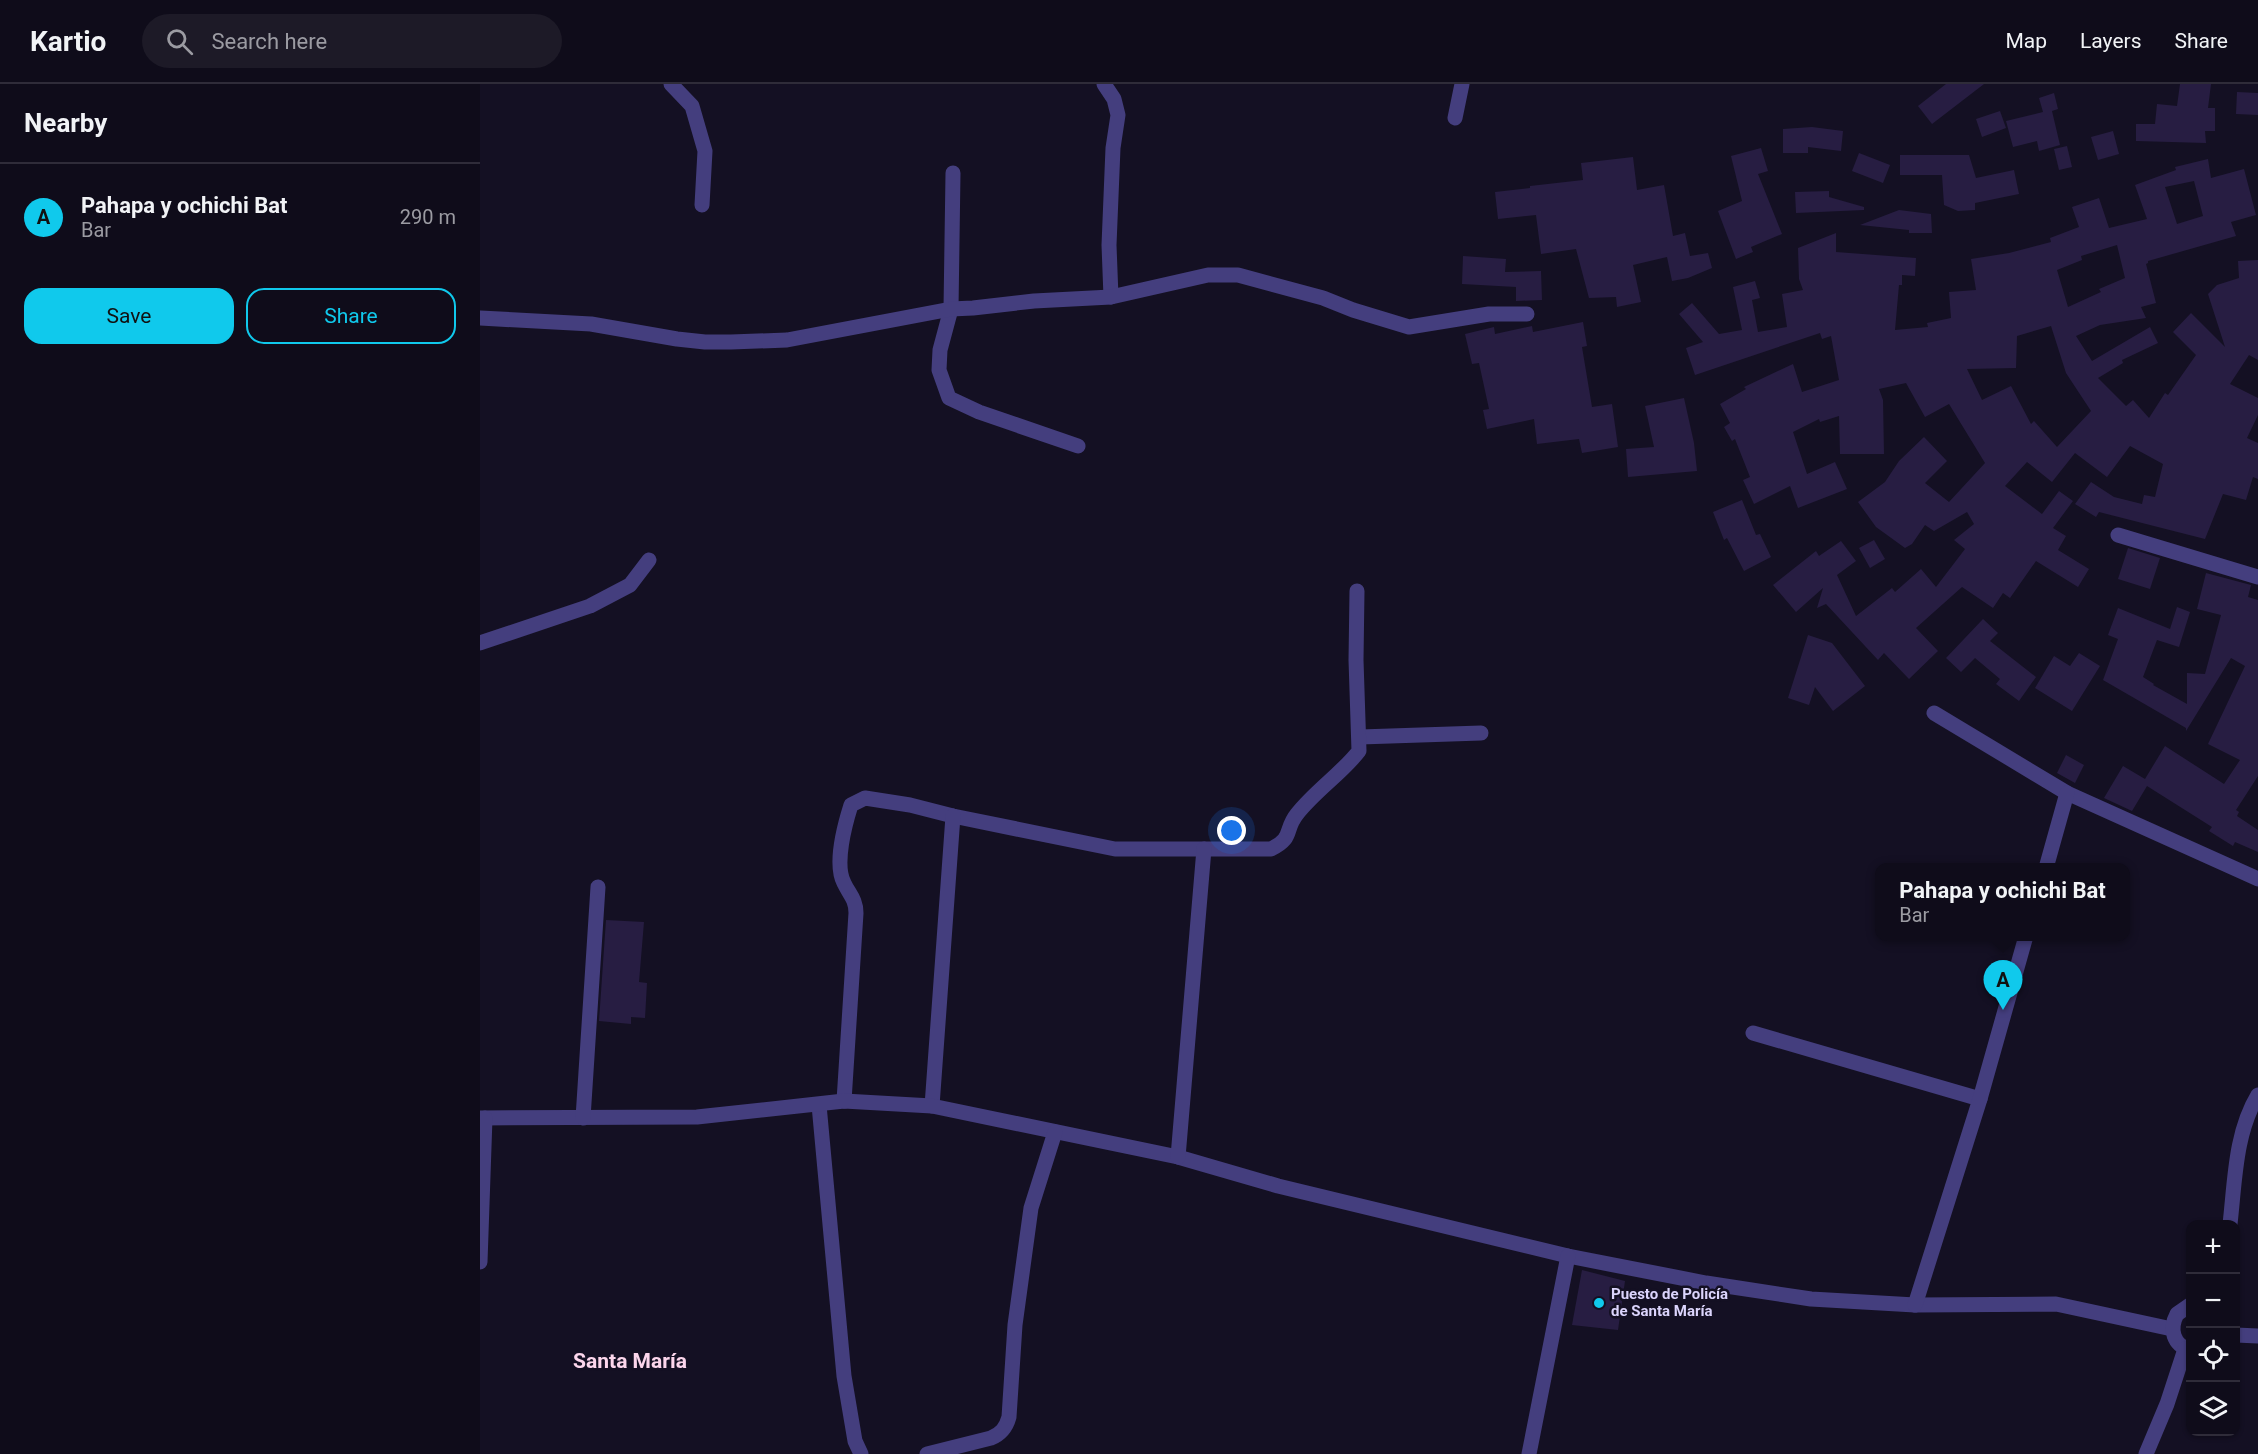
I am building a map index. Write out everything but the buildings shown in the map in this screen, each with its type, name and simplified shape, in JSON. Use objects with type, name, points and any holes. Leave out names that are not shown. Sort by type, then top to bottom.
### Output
[{"type":"street","points":[[671,84],[692,106],[705,151],[702,205]]},
{"type":"street","points":[[1104,84],[1114,99],[1118,115],[1113,148],[1109,244],[1111,297]]},
{"type":"street","points":[[1455,118],[1462,84]]},
{"type":"street","points":[[953,173],[951,309],[939,360],[939,370],[949,398],[979,412],[1078,446]]},
{"type":"street","points":[[480,318],[591,324],[705,342],[787,340],[951,309],[1111,297],[1208,275],[1238,275],[1323,297],[1353,310],[1409,327],[1489,314],[1527,314]]},
{"type":"street","points":[[2118,535],[2258,577]]},
{"type":"street","points":[[480,643],[590,606],[630,585],[649,560]]},
{"type":"street","points":[[844,1101],[856,913],[854,898],[840,874],[840,862],[843,835],[851,805],[865,798],[910,804],[953,816],[1115,849],[1270,849],[1282,843],[1302,808],[1346,767],[1359,751],[1356,660],[1357,591]]},
{"type":"street","points":[[1934,713],[2067,793],[2258,879]]},
{"type":"street","points":[[1360,736],[1481,733]]},
{"type":"street","points":[[2047,863],[2067,793]]},
{"type":"street","points":[[932,1106],[953,816]]},
{"type":"street","points":[[1178,1157],[1204,849]]},
{"type":"street","points":[[583,1118],[598,887]]},
{"type":"street","points":[[1915,1305],[1980,1100],[2025,941]]},
{"type":"street","points":[[1753,1033],[1980,1100]]},
{"type":"street","points":[[2230,1220],[2234,1178],[2241,1139],[2258,1095]]},
{"type":"street","points":[[480,1262],[483,1118],[697,1117],[844,1101],[932,1106],[1178,1157],[1278,1186],[1568,1256],[1706,1283],[1811,1299],[1915,1305],[2056,1304],[2172,1329]]},
{"type":"street","points":[[819,1104],[844,1376],[855,1441],[861,1454]]},
{"type":"street","points":[[927,1454],[991,1438],[1006,1427],[1009,1417],[1015,1325],[1031,1208],[1055,1132]]},
{"type":"street","points":[[1529,1454],[1568,1256]]},
{"type":"street","points":[[2186,1308],[2177,1314],[2172,1329],[2178,1344],[2186,1348]]},
{"type":"street","points":[[2240,1335],[2258,1336]]},
{"type":"street","points":[[2146,1454],[2186,1354]]},
{"type":"place","name":"Pahapa y ochichi Bat","points":[[2003,1010]]},
{"type":"place","name":"Puesto de Policía de Santa María","points":[[1599,1303]]},
{"type":"district","name":"Santa María","points":[[630,1361]]}]
